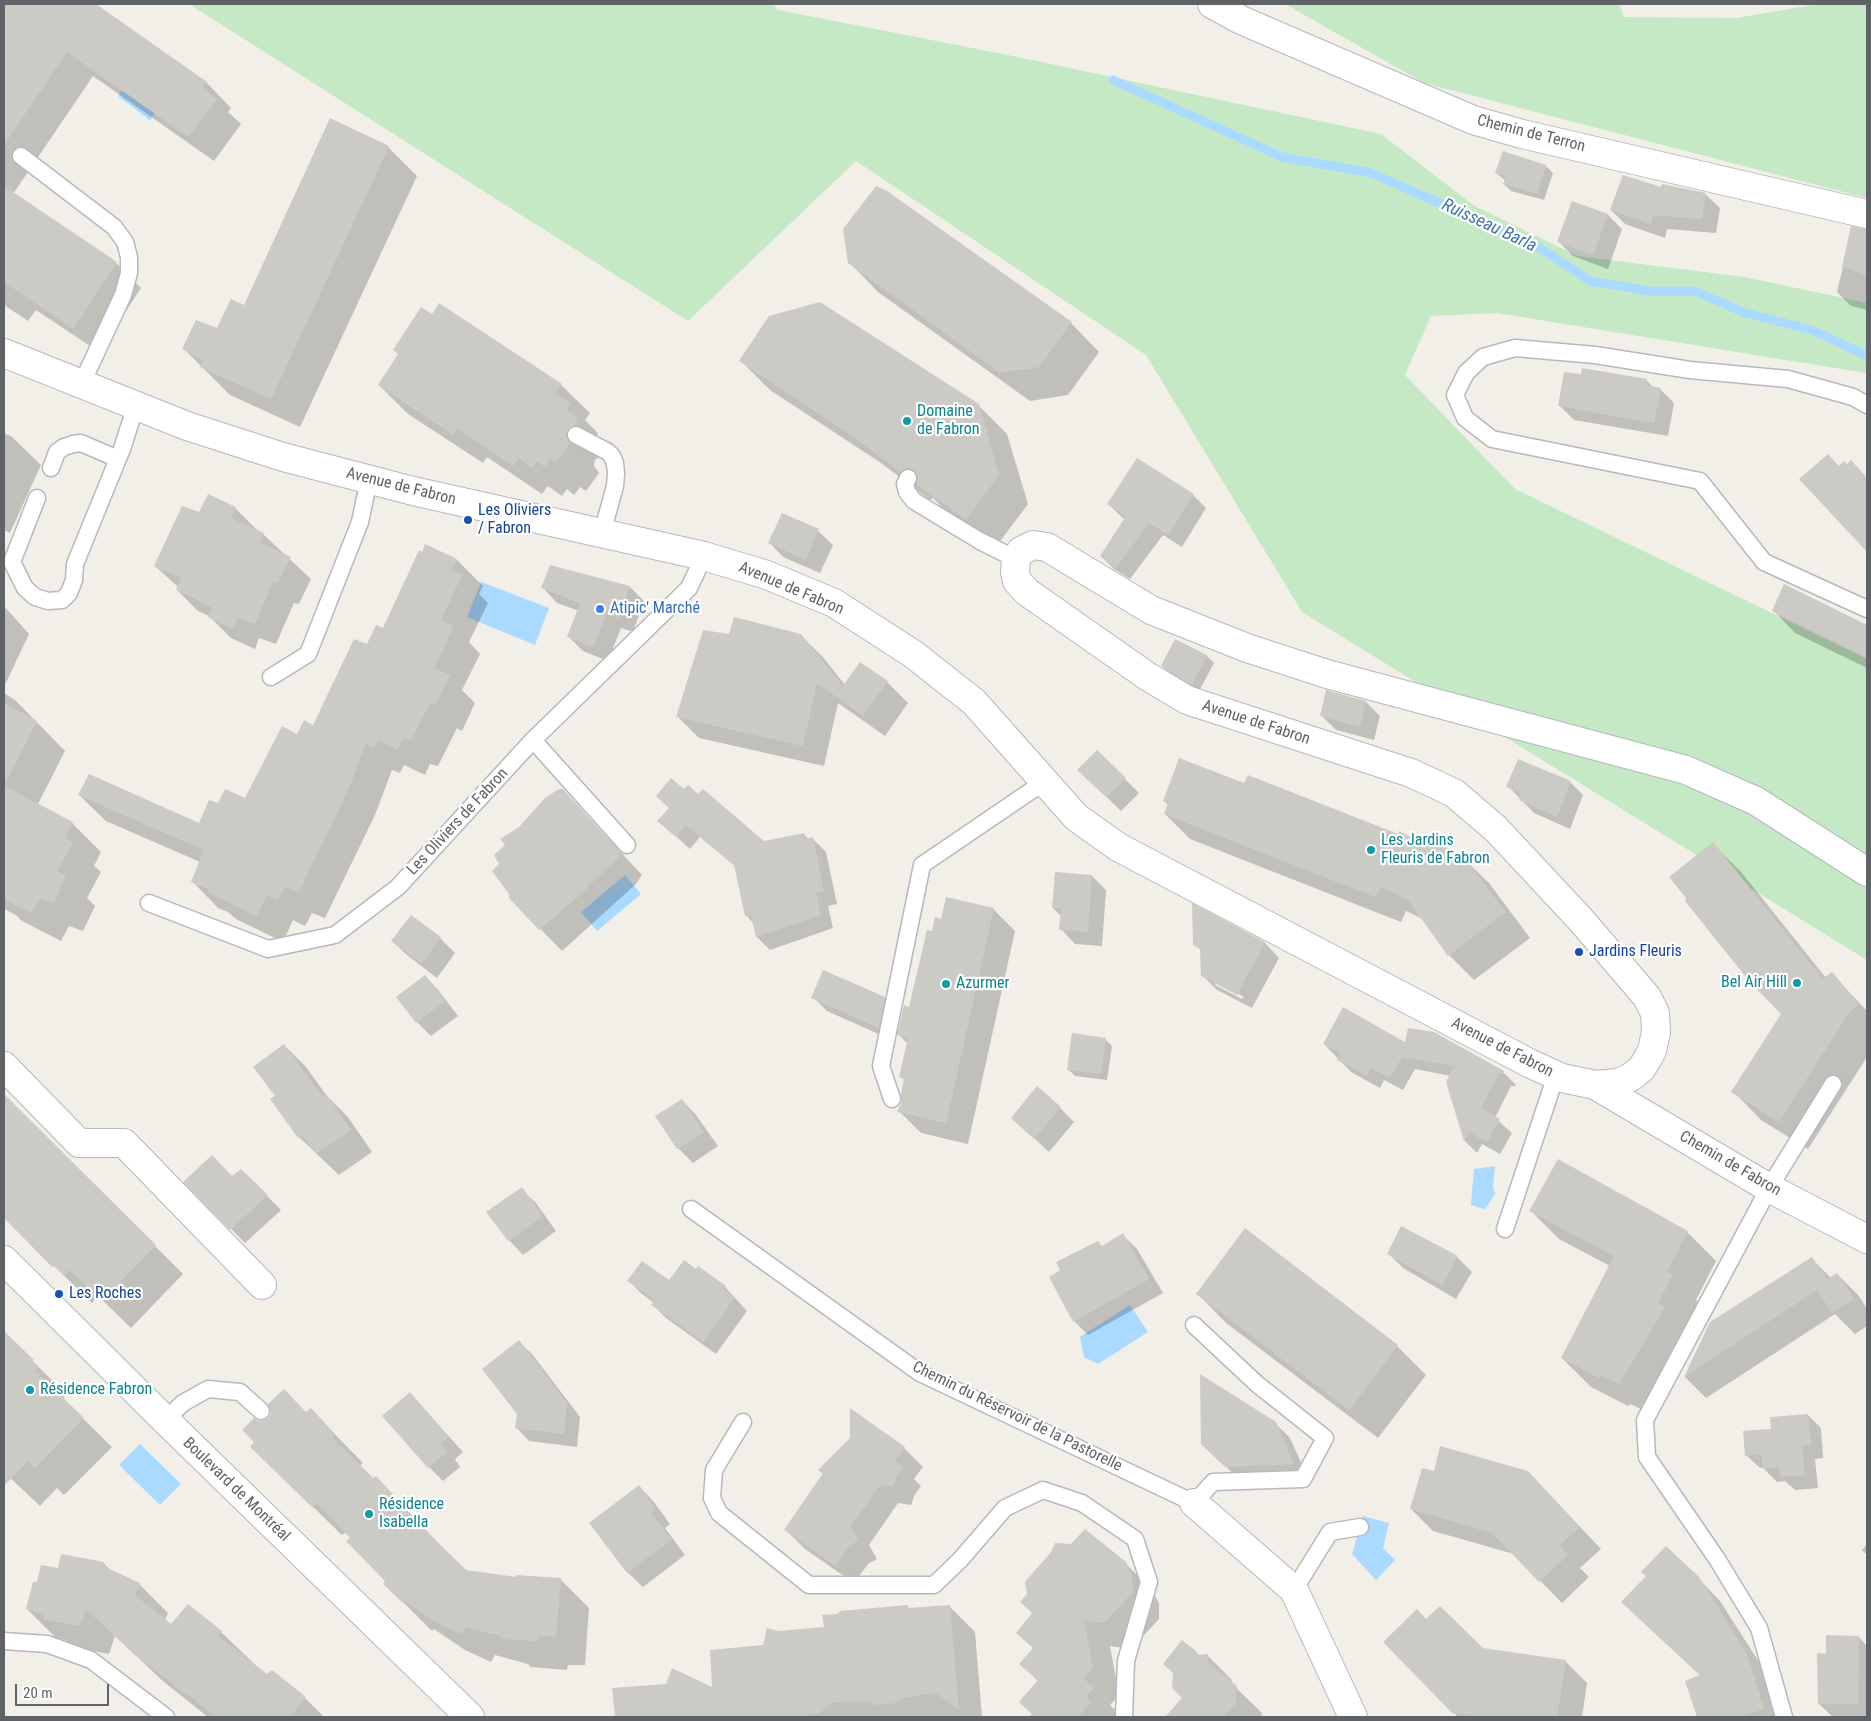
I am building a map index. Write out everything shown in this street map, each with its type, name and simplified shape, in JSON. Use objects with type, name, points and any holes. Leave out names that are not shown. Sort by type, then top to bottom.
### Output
[{"type":"street","name":"Chemin de Terron","points":[[1212,4],[1242,20],[1473,120],[1522,134],[1867,214]]},
{"type":"street","name":"Avenue de Fabron","points":[[4,353],[187,426],[283,457],[369,479],[704,556],[767,575],[834,603],[913,654],[974,702],[1076,817],[1118,847],[1530,1064],[1556,1075],[1595,1085],[1618,1083],[1631,1077],[1642,1068],[1652,1051],[1656,1032],[1655,1013],[1647,997],[1593,934],[1496,829],[1454,793],[1411,774],[1187,700],[1147,676],[1027,592],[1017,581],[1015,572],[1016,558]]},
{"type":"street","points":[[1016,558],[1021,551],[1033,545],[1047,548],[1151,610],[1192,628],[1247,648],[1327,674],[1686,770],[1756,802],[1867,872]]},
{"type":"street","points":[[4,1066],[79,1143],[124,1143],[262,1284]]},
{"type":"street","name":"Chemin de Fabron","points":[[1595,1085],[1769,1188],[1867,1239]]},
{"type":"street","name":"Boulevard de Montréal","points":[[4,1260],[165,1420],[470,1717]]},
{"type":"street","name":"Chemin du Réservoir de la Pastorelle","points":[[1194,1503],[1294,1590]]},
{"type":"street","points":[[1294,1590],[1353,1717]]},
{"type":"lane","points":[[21,156],[114,227],[125,242],[129,256],[129,273],[123,295],[82,383]]},
{"type":"lane","points":[[1867,405],[1853,397],[1788,380],[1690,370],[1595,355],[1515,348],[1483,357],[1466,373],[1455,395],[1465,418],[1492,439],[1700,481],[1764,562],[1867,609]]},
{"type":"lane","points":[[37,498],[12,562],[25,588],[36,597],[48,601],[62,600],[69,593],[74,580],[75,564],[118,459],[136,405]]},
{"type":"lane","points":[[576,435],[608,452],[615,464],[614,486],[602,533]]},
{"type":"lane","points":[[51,468],[58,452],[64,447],[73,444],[81,443],[118,459]]},
{"type":"lane","points":[[908,478],[904,484],[914,501],[980,541],[1016,558]]},
{"type":"lane","points":[[271,677],[308,654],[360,522],[369,479]]},
{"type":"lane","name":"Les Oliviers de Fabron","points":[[149,903],[268,949],[335,935],[398,887],[533,740],[689,588],[704,556]]},
{"type":"lane","points":[[533,740],[628,845]]},
{"type":"lane","points":[[892,1099],[881,1066],[922,865],[1044,782]]},
{"type":"lane","points":[[1505,1229],[1556,1075]]},
{"type":"lane","points":[[1784,1717],[1759,1628],[1717,1560],[1647,1457],[1645,1420],[1769,1188],[1832,1084]]},
{"type":"lane","name":"Chemin du Réservoir de la Pastorelle","points":[[690,1208],[920,1373],[1194,1503]]},
{"type":"lane","points":[[1194,1325],[1257,1384],[1325,1438],[1303,1479],[1213,1482],[1194,1503]]},
{"type":"lane","points":[[165,1420],[183,1403],[208,1389],[240,1392],[261,1411]]},
{"type":"lane","points":[[743,1422],[714,1470],[712,1498],[719,1513],[808,1585],[934,1585],[960,1560],[1005,1508],[1043,1490],[1082,1503],[1135,1539],[1150,1582],[1126,1661],[1124,1717]]},
{"type":"lane","points":[[1294,1590],[1330,1532],[1360,1526]]},
{"type":"lane","points":[[4,1641],[47,1644],[91,1660],[166,1717]]},
{"type":"green space","points":[[189,4],[773,4],[778,10],[1008,55],[1381,134],[1473,205],[1577,256],[1744,277],[1867,303],[1866,373],[1497,313],[1431,316],[1405,375],[1515,489],[1867,659],[1867,960],[1302,612],[1146,355],[856,161],[688,321]]},
{"type":"green space","points":[[1285,4],[1619,4],[1624,17],[1737,18],[1818,4],[1867,4],[1867,198],[1424,83]]},
{"type":"water","points":[[145,57],[178,81],[150,120],[118,96]]},
{"type":"water","points":[[481,582],[549,608],[535,645],[467,617]]},
{"type":"water","points":[[625,875],[641,894],[597,931],[581,912]]},
{"type":"water","points":[[1495,1166],[1493,1186],[1495,1194],[1485,1209],[1471,1205],[1474,1169]]},
{"type":"water","points":[[1130,1305],[1148,1332],[1098,1364],[1084,1357],[1080,1337]]},
{"type":"water","points":[[140,1444],[181,1484],[160,1505],[119,1465]]},
{"type":"water","points":[[1363,1516],[1389,1523],[1383,1548],[1395,1560],[1376,1580],[1352,1554]]},
{"type":"building","points":[[4,4],[96,4],[207,82],[202,87],[217,99],[188,137],[67,52],[4,145]]},
{"type":"building","points":[[330,118],[389,146],[271,399],[200,367],[203,360],[182,349],[196,320],[217,328],[231,299],[244,305]]},
{"type":"building","points":[[1503,151],[1546,165],[1537,194],[1503,184],[1506,177],[1495,173]]},
{"type":"building","points":[[1623,175],[1661,187],[1662,184],[1706,193],[1702,219],[1653,215],[1651,224],[1610,210]]},
{"type":"building","points":[[4,186],[117,262],[73,329],[4,282]]},
{"type":"building","name":"Domaine de Fabron","points":[[876,186],[887,191],[1072,322],[1039,367],[1000,373],[848,263],[843,229]]},
{"type":"building","points":[[1572,201],[1608,214],[1593,255],[1557,242]]},
{"type":"building","points":[[1851,226],[1867,229],[1867,275],[1842,267]]},
{"type":"building","name":"Domaine de Fabron","points":[[820,302],[979,404],[999,475],[966,520],[916,484],[918,477],[913,469],[907,468],[900,472],[851,435],[739,361],[769,316]]},
{"type":"building","points":[[439,303],[562,384],[555,393],[570,403],[567,410],[578,418],[567,431],[566,436],[570,443],[556,463],[550,459],[545,467],[537,461],[532,468],[519,458],[513,466],[458,429],[453,435],[378,385],[398,354],[393,350],[421,307],[432,314]]},
{"type":"building","points":[[1582,368],[1647,379],[1646,385],[1661,388],[1654,423],[1558,406],[1564,372],[1581,374]]},
{"type":"building","points":[[1828,454],[1839,466],[1844,461],[1847,464],[1851,460],[1867,478],[1867,552],[1799,479]]},
{"type":"building","points":[[1137,458],[1194,494],[1168,535],[1149,523],[1116,568],[1100,556],[1126,516],[1107,504]]},
{"type":"building","points":[[208,494],[236,507],[231,518],[264,533],[260,543],[291,557],[277,584],[273,582],[255,624],[237,618],[233,629],[208,617],[212,607],[176,590],[181,578],[154,566],[182,506],[199,512]]},
{"type":"building","points":[[782,513],[819,529],[806,560],[768,543]]},
{"type":"building","points":[[425,544],[457,559],[452,570],[462,575],[441,620],[454,626],[434,668],[450,675],[435,705],[430,703],[411,740],[403,738],[398,750],[378,740],[374,747],[366,744],[349,788],[299,892],[285,887],[278,900],[267,895],[257,916],[208,893],[209,889],[191,882],[204,850],[78,795],[89,774],[199,823],[209,800],[218,803],[225,789],[245,798],[282,726],[297,734],[304,720],[313,725],[354,639],[367,644],[376,625],[383,628],[419,550],[422,552]]},
{"type":"building","name":"Atipic' Marché","points":[[550,565],[630,586],[618,618],[606,614],[593,647],[567,637],[580,603],[541,588]]},
{"type":"building","points":[[1784,584],[1867,625],[1867,658],[1772,611]]},
{"type":"building","points":[[734,617],[801,634],[843,686],[860,662],[888,681],[863,716],[817,683],[803,746],[676,717],[703,630],[729,634]]},
{"type":"building","points":[[1175,639],[1207,655],[1192,685],[1161,666]]},
{"type":"building","points":[[1326,690],[1366,701],[1360,727],[1320,716]]},
{"type":"building","points":[[4,703],[37,721],[4,786]]},
{"type":"building","points":[[1097,750],[1126,778],[1106,797],[1077,770]]},
{"type":"building","name":"Les Jardins Fleuris de Fabron","points":[[1179,758],[1244,783],[1248,775],[1398,834],[1399,831],[1430,847],[1437,842],[1464,857],[1506,912],[1448,956],[1408,900],[1381,887],[1375,897],[1164,814],[1168,803],[1163,801]]},
{"type":"building","points":[[1518,759],[1571,781],[1557,817],[1519,800],[1521,794],[1506,787]]},
{"type":"building","points":[[671,778],[684,789],[688,785],[698,794],[703,789],[764,841],[804,833],[805,839],[813,837],[824,891],[816,893],[821,915],[756,937],[751,915],[745,916],[734,865],[686,825],[676,837],[657,821],[669,808],[656,796]]},
{"type":"building","points":[[4,786],[73,822],[65,838],[73,842],[57,871],[66,876],[54,903],[40,898],[32,913],[4,899]]},
{"type":"building","points":[[559,789],[563,789],[621,853],[588,888],[539,930],[509,898],[509,894],[492,871],[499,864],[494,855],[505,845],[500,839],[519,827],[546,797]]},
{"type":"building","name":"Bel Air Hill","points":[[1713,842],[1823,979],[1832,972],[1859,1004],[1850,1011],[1779,1122],[1731,1092],[1781,1014],[1749,981],[1685,901],[1686,898],[1669,877]]},
{"type":"building","points":[[1055,872],[1092,875],[1088,932],[1059,930],[1061,908],[1052,908]]},
{"type":"building","name":"Azurmer","points":[[946,897],[994,908],[946,1123],[897,1112],[902,1101],[901,1095],[904,1078],[899,1077],[908,1038],[897,1035],[904,1005],[909,1007],[927,930],[932,931],[935,917],[941,919]]},
{"type":"building","points":[[1192,903],[1265,942],[1237,995],[1201,976],[1200,949],[1193,945]]},
{"type":"building","points":[[411,915],[441,937],[422,964],[391,941]]},
{"type":"building","points":[[823,970],[885,997],[879,1028],[811,998]]},
{"type":"building","points":[[425,975],[445,1001],[416,1023],[396,997]]},
{"type":"building","points":[[1343,1007],[1405,1042],[1408,1028],[1434,1032],[1504,1071],[1503,1074],[1499,1073],[1481,1108],[1500,1119],[1487,1142],[1469,1132],[1464,1141],[1446,1082],[1454,1066],[1402,1057],[1390,1078],[1371,1068],[1367,1076],[1337,1060],[1340,1053],[1323,1044]]},
{"type":"building","points":[[1072,1033],[1106,1038],[1101,1074],[1067,1070]]},
{"type":"building","points":[[284,1044],[322,1096],[326,1094],[351,1130],[316,1154],[302,1135],[298,1138],[270,1099],[275,1096],[253,1067]]},
{"type":"building","points":[[1037,1086],[1061,1107],[1034,1139],[1011,1118]]},
{"type":"building","points":[[4,1094],[156,1245],[102,1301],[70,1270],[64,1276],[54,1266],[52,1267],[4,1218]]},
{"type":"building","points":[[682,1099],[704,1132],[677,1149],[655,1116]]},
{"type":"building","points":[[212,1155],[232,1176],[241,1169],[268,1195],[230,1230],[183,1182]]},
{"type":"building","points":[[1558,1159],[1688,1231],[1667,1272],[1673,1275],[1658,1303],[1665,1307],[1619,1384],[1601,1376],[1599,1378],[1561,1358],[1614,1256],[1529,1211]]},
{"type":"building","points":[[522,1187],[543,1216],[508,1241],[486,1212]]},
{"type":"building","points":[[1401,1226],[1458,1256],[1442,1285],[1387,1254]]},
{"type":"building","points":[[1245,1228],[1398,1345],[1349,1410],[1196,1294]]},
{"type":"building","points":[[1123,1233],[1149,1279],[1073,1322],[1049,1277],[1060,1270],[1056,1262],[1098,1241],[1102,1246]]},
{"type":"building","points":[[1812,1257],[1827,1279],[1837,1273],[1854,1299],[1832,1313],[1817,1290],[1684,1377],[1710,1322]]},
{"type":"building","points":[[684,1260],[696,1269],[698,1266],[726,1286],[724,1289],[735,1297],[703,1342],[651,1305],[655,1300],[627,1281],[642,1261],[669,1280]]},
{"type":"building","name":"Résidence Fabron","points":[[4,1331],[34,1360],[32,1362],[38,1367],[35,1371],[84,1418],[35,1468],[28,1461],[4,1486]]},
{"type":"building","points":[[519,1340],[567,1403],[564,1434],[515,1428],[517,1414],[482,1369]]},
{"type":"building","points":[[1200,1374],[1276,1422],[1294,1464],[1225,1467],[1201,1444]]},
{"type":"building","name":"Résidence Isabella","points":[[284,1389],[306,1412],[311,1408],[335,1434],[332,1437],[373,1478],[376,1476],[401,1503],[399,1504],[466,1570],[516,1577],[516,1575],[561,1578],[556,1637],[539,1636],[539,1641],[501,1639],[501,1636],[466,1627],[462,1634],[435,1622],[405,1601],[403,1603],[383,1584],[385,1581],[346,1541],[350,1538],[335,1522],[317,1504],[312,1507],[250,1447],[254,1442],[242,1430],[254,1418],[259,1421],[268,1418],[271,1413],[268,1404]]},
{"type":"building","points":[[410,1392],[449,1437],[441,1444],[447,1452],[428,1468],[382,1416]]},
{"type":"building","points":[[850,1408],[905,1447],[895,1461],[903,1467],[893,1487],[880,1485],[851,1526],[859,1540],[849,1546],[835,1566],[784,1530],[823,1473],[818,1470],[850,1438]]},
{"type":"building","points":[[1808,1414],[1811,1445],[1802,1446],[1805,1475],[1780,1477],[1779,1467],[1763,1469],[1761,1454],[1745,1456],[1743,1431],[1771,1429],[1770,1417]]},
{"type":"building","points":[[1440,1446],[1528,1471],[1580,1527],[1560,1545],[1568,1555],[1539,1582],[1492,1533],[1410,1509],[1422,1468],[1434,1471]]},
{"type":"building","points":[[639,1485],[656,1509],[651,1513],[672,1540],[627,1573],[589,1523]]},
{"type":"building","points":[[1085,1529],[1126,1562],[1132,1575],[1133,1592],[1104,1623],[1084,1620],[1093,1668],[1084,1679],[1094,1688],[1087,1695],[1090,1704],[1078,1717],[1035,1717],[1019,1702],[1038,1680],[1019,1664],[1033,1648],[1016,1633],[1032,1613],[1020,1602],[1027,1594],[1025,1582],[1051,1552],[1055,1543],[1071,1544]]},
{"type":"building","points":[[1666,1546],[1699,1577],[1747,1654],[1764,1709],[1740,1717],[1697,1717],[1685,1681],[1700,1675],[1621,1602],[1646,1576],[1641,1572]]},
{"type":"building","points":[[61,1554],[104,1562],[103,1566],[140,1583],[135,1595],[171,1624],[188,1604],[222,1631],[218,1636],[267,1674],[272,1670],[306,1697],[290,1717],[215,1717],[134,1654],[86,1609],[80,1626],[43,1619],[43,1614],[26,1609],[33,1582],[37,1582],[41,1565],[58,1568]]},
{"type":"building","points":[[908,1605],[908,1608],[950,1605],[959,1710],[936,1693],[905,1697],[896,1703],[875,1705],[870,1701],[832,1702],[820,1713],[806,1717],[615,1717],[612,1688],[666,1684],[672,1668],[712,1687],[710,1650],[763,1645],[767,1628],[778,1631],[824,1627],[822,1615],[837,1614],[840,1611]]},
{"type":"building","points":[[1440,1606],[1483,1648],[1566,1660],[1557,1717],[1481,1717],[1452,1713],[1383,1642],[1417,1609],[1426,1619]]},
{"type":"building","points":[[1826,1635],[1859,1636],[1858,1704],[1818,1704],[1817,1653],[1826,1654]]},
{"type":"building","points":[[1182,1640],[1197,1652],[1197,1655],[1208,1654],[1208,1662],[1237,1686],[1236,1703],[1223,1717],[1165,1717],[1182,1698],[1172,1688],[1173,1673],[1163,1664]]},
{"type":"waterway","name":"Ruisseau Barla","points":[[1113,80],[1282,157],[1371,173],[1537,246],[1590,281],[1649,291],[1695,291],[1745,313],[1812,330],[1867,356]]},
{"type":"place","name":"Domaine de Fabron","points":[[907,421]]},
{"type":"place","name":"Les Oliviers / Fabron","points":[[468,520]]},
{"type":"place","name":"Atipic' Marché","points":[[600,609]]},
{"type":"place","name":"Les Jardins Fleuris de Fabron","points":[[1371,850]]},
{"type":"place","name":"Jardins Fleuris","points":[[1579,952]]},
{"type":"place","name":"Bel Air Hill","points":[[1797,983]]},
{"type":"place","name":"Azurmer","points":[[946,984]]},
{"type":"place","name":"Les Roches","points":[[59,1294]]},
{"type":"place","name":"Résidence Fabron","points":[[30,1390]]},
{"type":"place","name":"Résidence Isabella","points":[[369,1514]]}]
